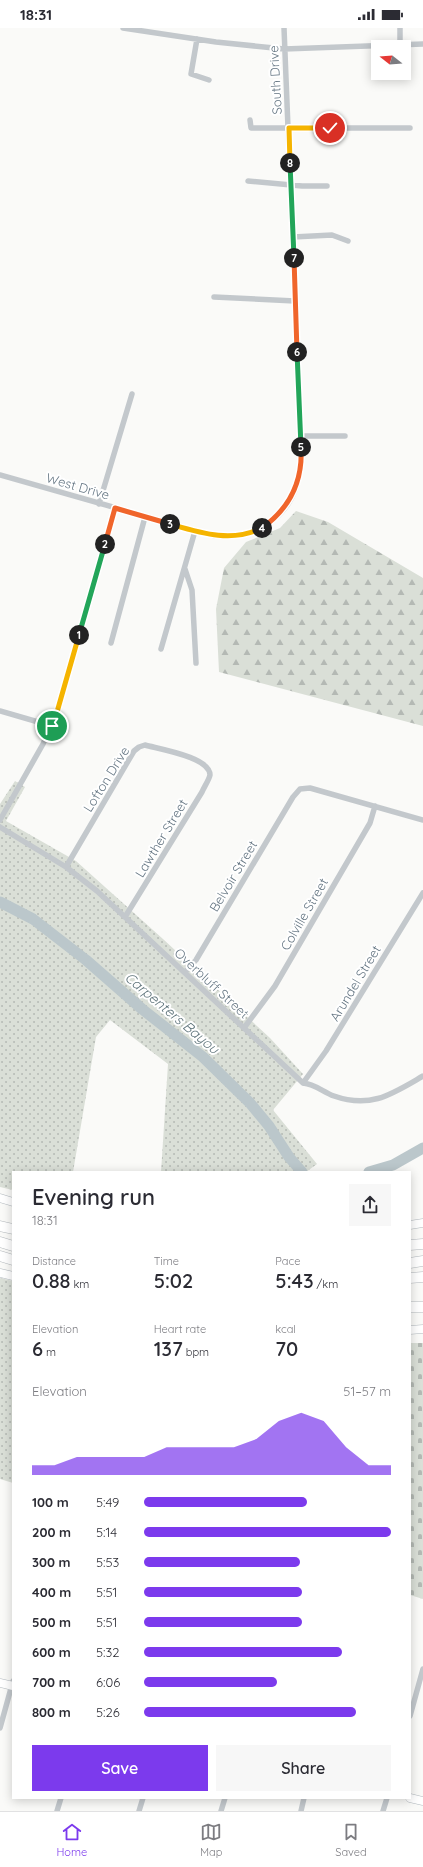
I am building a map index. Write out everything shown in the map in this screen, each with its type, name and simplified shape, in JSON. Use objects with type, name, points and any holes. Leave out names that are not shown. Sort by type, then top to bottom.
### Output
[{"type":"highway","points":[[0,1224],[12,1226]]},
{"type":"highway","points":[[0,1224],[12,1229]]},
{"type":"highway","points":[[0,1242],[12,1246]]},
{"type":"highway","points":[[411,1245],[423,1244]]},
{"type":"highway","points":[[0,1256],[12,1260]]},
{"type":"highway","points":[[411,1263],[423,1262]]},
{"type":"highway","points":[[411,1278],[423,1277]]},
{"type":"highway","points":[[411,1307],[423,1307]]},
{"type":"main road","points":[[0,1198],[12,1202]]},
{"type":"main road","points":[[411,1225],[423,1223]]},
{"type":"main road","points":[[0,1273],[12,1276]]},
{"type":"main road","points":[[411,1330],[423,1329]]},
{"type":"main road","points":[[0,1683],[12,1684]]},
{"type":"main road","points":[[411,1798],[423,1801]]},
{"type":"street","points":[[123,28],[197,39],[284,49],[371,46]]},
{"type":"street","name":"South Drive","points":[[195,531],[215,536],[235,536],[256,531],[273,520],[288,504],[296,488],[301,461],[296,301],[284,28]]},
{"type":"street","points":[[400,28],[400,40]]},
{"type":"street","points":[[197,39],[191,74],[209,80]]},
{"type":"street","points":[[411,45],[423,44]]},
{"type":"street","points":[[250,120],[251,128],[410,128]]},
{"type":"street","points":[[248,181],[279,185],[291,184],[302,186],[327,186]]},
{"type":"street","points":[[293,237],[332,234],[348,241]]},
{"type":"street","points":[[214,297],[296,301]]},
{"type":"street","points":[[99,504],[132,394]]},
{"type":"street","points":[[300,436],[345,436]]},
{"type":"street","name":"West Drive","points":[[0,475],[195,531]]},
{"type":"street","points":[[0,820],[52,726],[115,508]]},
{"type":"street","points":[[111,643],[145,517]]},
{"type":"street","points":[[161,649],[195,531]]},
{"type":"street","points":[[185,569],[192,590],[196,663]]},
{"type":"street","points":[[0,711],[52,726]]},
{"type":"street","name":"Lofton Drive","points":[[66,867],[134,751],[139,747],[145,745],[198,759],[208,768]]},
{"type":"street","name":"Lawther Street","points":[[125,917],[202,792],[210,775],[208,768]]},
{"type":"street","name":"Belvoir Street","points":[[185,972],[196,960],[293,797],[300,789],[310,788],[375,806]]},
{"type":"street","points":[[375,806],[423,820]]},
{"type":"street","name":"Colville Street","points":[[244,1028],[275,986],[370,823],[375,806]]},
{"type":"street","name":"Overbluff Street","points":[[0,827],[66,867],[97,891],[303,1083],[312,1084],[327,1093],[351,1101],[389,1096],[423,1076]]},
{"type":"street","name":"Arundel Street","points":[[303,1083],[326,1051],[423,893]]},
{"type":"street","points":[[411,1712],[423,1669]]},
{"type":"street","points":[[0,1728],[12,1687]]},
{"type":"street","points":[[58,1811],[61,1799]]},
{"type":"street","points":[[139,1811],[143,1799]]},
{"type":"street","points":[[221,1811],[225,1799]]},
{"type":"street","points":[[301,1811],[304,1799]]},
{"type":"street","points":[[383,1811],[387,1799]]},
{"type":"green space","points":[[296,511],[328,522],[423,578],[423,726],[219,672],[216,609],[224,568],[246,542],[280,528]]},
{"type":"green space","points":[[15,781],[25,787],[6,821],[76,861],[270,1038],[303,1074],[273,1110],[317,1164],[307,1171],[161,1171],[168,1064],[110,1020],[96,1037],[73,1171],[12,1171],[12,1190],[0,1187],[0,804]]},
{"type":"green space","points":[[0,1278],[12,1281],[12,1483],[0,1479]]},
{"type":"green space","points":[[411,1343],[423,1343],[423,1599],[411,1595]]},
{"type":"waterway","name":"Carpenters Bayou","points":[[0,902],[33,919],[86,960],[142,1009],[203,1057],[250,1103],[269,1126],[289,1157],[301,1171]]},
{"type":"waterway","name":"Carpenters Bayou","points":[[372,1171],[393,1165],[423,1148]]},
{"type":"route","points":[[52,726],[115,508],[215,536],[235,536],[256,531],[273,520],[288,504],[294,492],[299,479],[301,453],[289,128],[330,128]]}]
